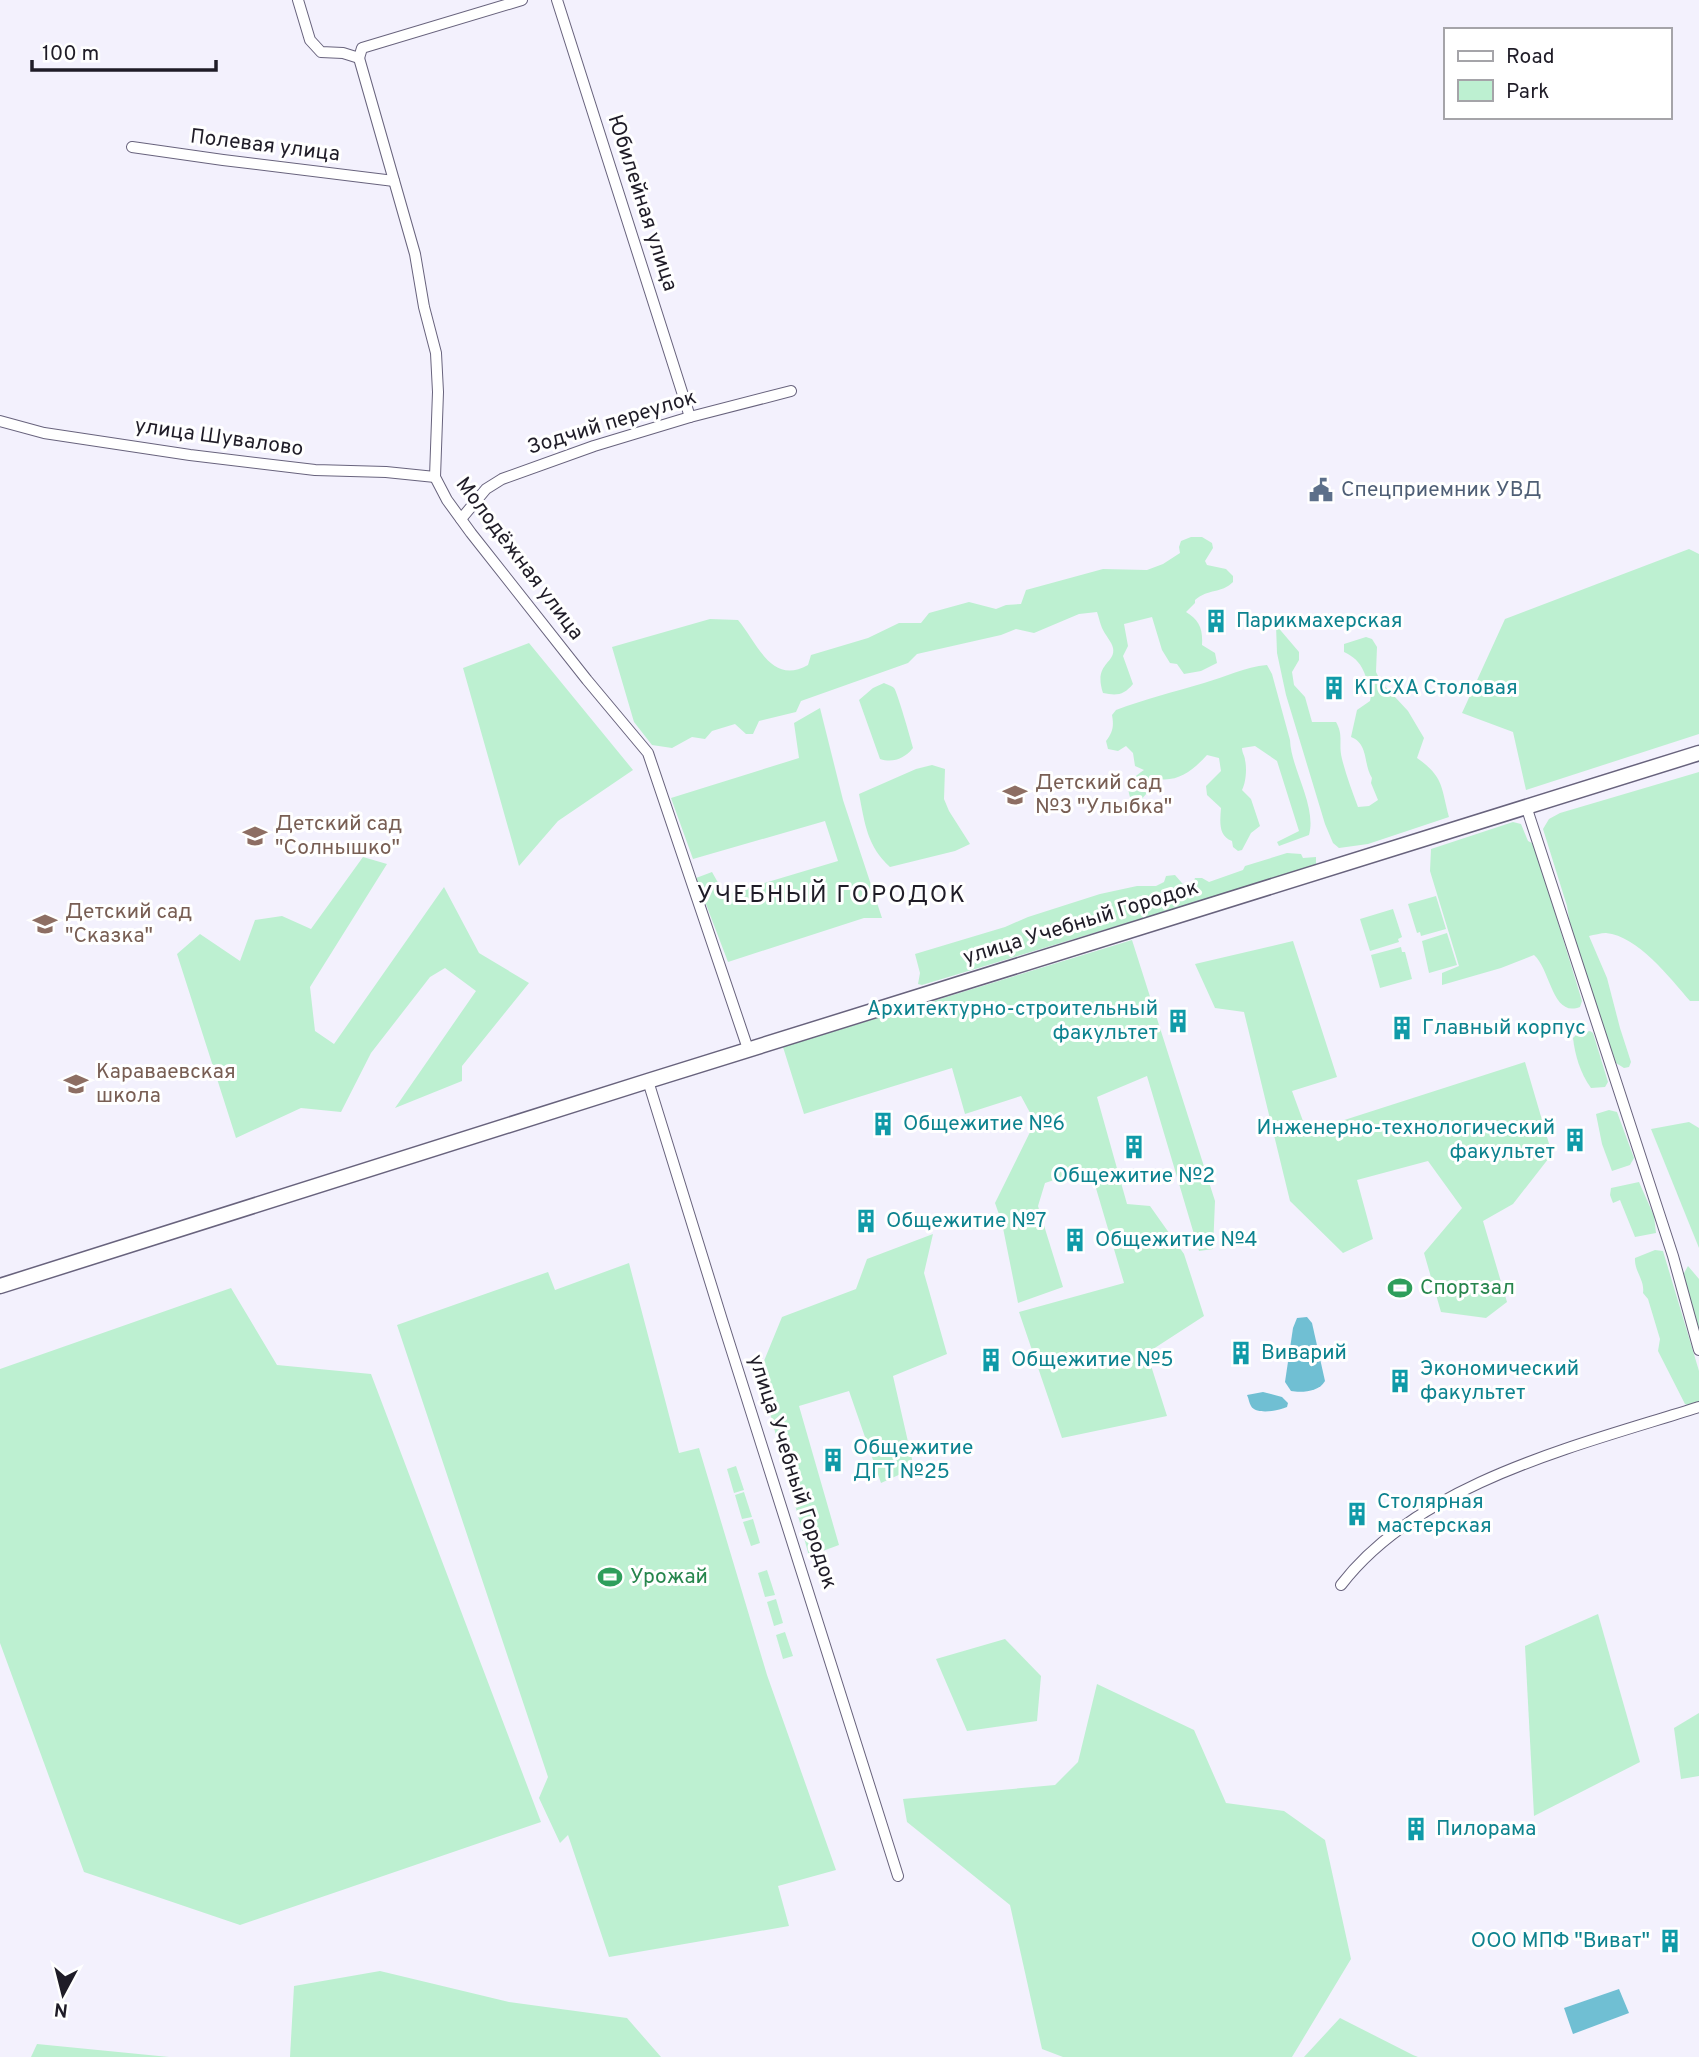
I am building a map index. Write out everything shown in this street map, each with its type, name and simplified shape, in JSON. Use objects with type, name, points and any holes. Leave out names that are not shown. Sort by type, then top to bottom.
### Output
[{"type":"street","points":[[298,0],[310,40],[321,52],[344,53],[359,58],[362,48],[522,0]]},
{"type":"street","name":"Юбилейная улица","points":[[557,0],[690,417]]},
{"type":"street","name":"Молодёжная улица","points":[[359,58],[415,254],[424,307],[436,353],[438,392],[435,477],[461,519],[648,753],[748,1049]]},
{"type":"street","name":"Полевая улица","points":[[132,147],[394,181]]},
{"type":"street","name":"Зодчий переулок","points":[[461,519],[486,489],[502,479],[594,446],[690,417],[791,391]]},
{"type":"street","name":"улица Шувалово","points":[[0,421],[44,433],[203,457],[314,470],[386,472],[435,477]]},
{"type":"street","name":"улица Учебный Городок","points":[[0,1286],[648,1080],[1699,753]]},
{"type":"street","points":[[1526,806],[1673,1256],[1699,1350]]},
{"type":"street","name":"улица Учебный Городок","points":[[648,1080],[898,1876]]},
{"type":"street","points":[[1341,1585],[1357,1564],[1406,1524],[1467,1488],[1564,1450],[1699,1407]]},
{"type":"green space","points":[[1202,537],[1212,543],[1213,548],[1205,561],[1207,565],[1226,569],[1233,576],[1233,582],[1228,586],[1200,596],[1186,612],[1197,621],[1201,629],[1202,645],[1215,653],[1217,663],[1201,671],[1184,674],[1177,664],[1170,663],[1162,650],[1152,617],[1124,624],[1128,646],[1123,656],[1133,684],[1120,694],[1103,693],[1101,676],[1111,658],[1113,648],[1097,612],[1079,614],[1034,633],[1016,629],[1001,635],[917,654],[908,663],[801,701],[796,712],[759,721],[753,734],[746,734],[735,724],[712,731],[705,739],[692,737],[672,748],[652,745],[634,722],[612,647],[710,619],[738,620],[766,659],[784,670],[795,670],[808,665],[811,655],[868,638],[899,623],[921,623],[929,613],[969,602],[996,609],[1021,604],[1026,590],[1103,569],[1147,570],[1180,553],[1181,541]]},
{"type":"green space","points":[[1689,549],[1699,554],[1699,734],[1526,790],[1513,732],[1462,713],[1505,619]]},
{"type":"green space","points":[[1276,625],[1299,652],[1299,660],[1292,672],[1294,685],[1305,697],[1312,722],[1336,722],[1342,759],[1358,807],[1369,806],[1378,800],[1361,744],[1351,737],[1357,710],[1370,701],[1371,696],[1363,670],[1356,660],[1344,652],[1344,644],[1366,637],[1372,639],[1377,647],[1376,672],[1381,682],[1408,711],[1424,738],[1417,758],[1437,777],[1449,817],[1368,844],[1339,848],[1333,843],[1286,695],[1277,653]]},
{"type":"green space","points":[[529,643],[633,770],[558,821],[519,866],[463,668]]},
{"type":"green space","points":[[1267,665],[1272,674],[1291,751],[1310,812],[1309,835],[1279,846],[1277,842],[1299,831],[1277,761],[1255,746],[1242,748],[1246,771],[1242,790],[1251,799],[1260,826],[1251,833],[1242,850],[1238,851],[1233,847],[1232,841],[1224,836],[1221,828],[1221,808],[1207,795],[1206,786],[1221,771],[1219,758],[1207,755],[1179,777],[1158,779],[1150,783],[1147,793],[1140,801],[1130,797],[1130,784],[1144,770],[1135,766],[1133,753],[1126,746],[1118,751],[1108,749],[1106,741],[1112,732],[1112,715],[1116,710]]},
{"type":"green space","points":[[884,683],[896,691],[913,748],[906,755],[894,760],[880,759],[859,700]]},
{"type":"green space","points":[[820,708],[843,800],[882,918],[864,918],[728,962],[696,878],[712,872],[725,895],[838,861],[825,821],[693,859],[671,798],[799,758],[794,723]]},
{"type":"green space","points":[[932,765],[945,769],[944,799],[970,844],[955,851],[890,867],[872,843],[865,825],[859,794],[916,769]]},
{"type":"green space","points":[[1699,772],[1699,1001],[1690,1001],[1652,959],[1630,942],[1606,933],[1589,936],[1607,978],[1631,1062],[1629,1067],[1624,1068],[1616,1063],[1572,937],[1567,906],[1543,829],[1549,819],[1560,813]]},
{"type":"green space","points":[[1513,822],[1521,824],[1528,841],[1534,844],[1582,1001],[1580,1007],[1571,1009],[1563,1006],[1534,955],[1501,968],[1442,985],[1442,973],[1459,966],[1430,871],[1431,849]]},
{"type":"green space","points":[[1287,853],[1301,854],[1303,858],[1316,857],[1316,866],[918,984],[920,973],[915,954],[1100,894],[1137,886],[1156,886],[1164,882],[1166,876],[1175,875],[1188,890],[1195,878],[1209,882],[1243,870],[1245,866]]},
{"type":"green space","points":[[363,857],[387,864],[310,987],[315,1031],[334,1044],[444,887],[479,953],[529,983],[462,1066],[462,1081],[395,1108],[476,991],[445,968],[430,977],[371,1053],[341,1112],[301,1108],[236,1138],[177,954],[200,934],[240,961],[255,920],[282,916],[311,929]]},
{"type":"green space","points":[[1436,896],[1446,929],[1421,936],[1420,932],[1417,933],[1408,904]]},
{"type":"green space","points":[[1393,909],[1402,937],[1398,939],[1399,942],[1370,951],[1360,919]]},
{"type":"green space","points":[[1447,933],[1457,965],[1429,973],[1422,941]]},
{"type":"green space","points":[[1132,940],[1215,1201],[1213,1249],[1199,1251],[1147,1076],[1097,1097],[1127,1204],[1150,1206],[1184,1254],[1204,1316],[1147,1353],[1167,1416],[1062,1438],[1019,1312],[1124,1283],[1090,1168],[1045,1183],[1038,1206],[1063,1287],[1018,1303],[1002,1223],[995,1203],[1035,1122],[1021,1096],[965,1114],[952,1068],[804,1114],[783,1047]]},
{"type":"green space","points":[[1293,941],[1337,1077],[1292,1091],[1307,1132],[1525,1062],[1552,1154],[1513,1204],[1483,1221],[1507,1302],[1486,1318],[1441,1312],[1424,1253],[1462,1208],[1428,1161],[1357,1180],[1373,1239],[1343,1253],[1290,1201],[1244,1012],[1215,1008],[1195,964]]},
{"type":"green space","points":[[1401,947],[1402,952],[1405,952],[1412,979],[1380,988],[1371,955]]},
{"type":"green space","points":[[1590,1031],[1593,1033],[1608,1082],[1605,1087],[1591,1088],[1577,1057],[1573,1038],[1577,1034]]},
{"type":"green space","points":[[1609,1110],[1617,1112],[1634,1158],[1630,1165],[1612,1171],[1602,1144],[1596,1114]]},
{"type":"green space","points":[[1689,1122],[1699,1128],[1699,1248],[1651,1129]]},
{"type":"green space","points":[[1639,1182],[1654,1216],[1656,1233],[1635,1237],[1620,1200],[1613,1203],[1610,1195],[1611,1188]]},
{"type":"green space","points":[[933,1234],[924,1273],[947,1354],[893,1376],[914,1468],[881,1483],[849,1391],[799,1406],[839,1545],[809,1556],[759,1373],[782,1317],[856,1289],[867,1259]]},
{"type":"green space","points":[[1655,1250],[1663,1251],[1699,1371],[1699,1404],[1685,1404],[1658,1351],[1660,1339],[1635,1263],[1635,1258]]},
{"type":"green space","name":"Урожай","points":[[629,1263],[679,1453],[699,1448],[767,1675],[836,1870],[778,1886],[789,1926],[609,1957],[568,1835],[560,1843],[539,1798],[548,1777],[397,1325],[548,1272],[555,1290]]},
{"type":"green space","points":[[1688,1266],[1699,1279],[1699,1330],[1683,1275]]},
{"type":"green space","points":[[231,1288],[277,1365],[371,1374],[541,1822],[240,1925],[84,1872],[0,1643],[0,1369]]},
{"type":"green space","points":[[736,1466],[744,1490],[734,1493],[727,1469]]},
{"type":"green space","points":[[744,1492],[752,1517],[742,1519],[735,1495]]},
{"type":"green space","points":[[753,1519],[760,1543],[751,1546],[743,1522]]},
{"type":"green space","points":[[767,1570],[775,1595],[765,1597],[758,1573]]},
{"type":"green space","points":[[776,1599],[783,1623],[774,1626],[767,1602]]},
{"type":"green space","points":[[1598,1614],[1640,1762],[1534,1816],[1525,1646]]},
{"type":"green space","points":[[785,1632],[793,1656],[783,1659],[776,1635]]},
{"type":"green space","points":[[1005,1639],[1041,1676],[1037,1721],[967,1731],[936,1659]]},
{"type":"green space","points":[[1097,1684],[1194,1730],[1226,1803],[1284,1811],[1325,1840],[1351,1959],[1292,2057],[1063,2057],[1042,2049],[1010,1905],[907,1822],[903,1799],[1055,1785],[1078,1762]]},
{"type":"green space","points":[[1699,1713],[1699,1776],[1681,1779],[1674,1728]]},
{"type":"green space","points":[[380,1971],[509,2002],[627,2018],[661,2057],[290,2057],[294,1986]]},
{"type":"green space","points":[[1340,2018],[1413,2055],[1418,2057],[1304,2057]]},
{"type":"green space","points":[[37,2044],[169,2057],[31,2057]]},
{"type":"water","points":[[1307,1317],[1312,1323],[1325,1381],[1314,1390],[1291,1391],[1285,1382],[1293,1328],[1297,1318]]},
{"type":"water","points":[[1263,1392],[1282,1397],[1288,1403],[1287,1407],[1257,1411],[1250,1405],[1247,1395]]},
{"type":"water","points":[[1619,1989],[1629,2013],[1573,2034],[1564,2008]]},
{"type":"place","name":"Спецприемник УВД","points":[[1321,490]]},
{"type":"place","name":"Парикмахерская","points":[[1216,621]]},
{"type":"place","name":"КГСХА Столовая","points":[[1334,688]]},
{"type":"place","name":"Детский сад №3 \"Улыбка\"","points":[[1015,795]]},
{"type":"place","name":"Детский сад \"Солнышко\"","points":[[255,836]]},
{"type":"place","name":"Детский сад \"Сказка\"","points":[[45,924]]},
{"type":"place","name":"Архитектурно-строительный факультет","points":[[1178,1021]]},
{"type":"place","name":"Главный корпус","points":[[1402,1028]]},
{"type":"place","name":"Караваевская школа","points":[[76,1084]]},
{"type":"place","name":"Общежитие №6","points":[[883,1124]]},
{"type":"place","name":"Инженерно-технологический факультет","points":[[1575,1140]]},
{"type":"place","name":"Общежитие №2","points":[[1134,1147]]},
{"type":"place","name":"Общежитие №7","points":[[866,1221]]},
{"type":"place","name":"Общежитие №4","points":[[1075,1240]]},
{"type":"place","name":"Спортзал","points":[[1400,1288]]},
{"type":"place","name":"Виварий","points":[[1241,1353]]},
{"type":"place","name":"Общежитие №5","points":[[991,1360]]},
{"type":"place","name":"Экономический факультет","points":[[1400,1381]]},
{"type":"place","name":"Общежитие ДГТ №25","points":[[833,1460]]},
{"type":"place","name":"Столярная мастерская","points":[[1357,1514]]},
{"type":"place","name":"Урожай","points":[[610,1577]]},
{"type":"place","name":"Пилорама","points":[[1416,1829]]},
{"type":"place","name":"ООО МПФ \"Виват\"","points":[[1670,1941]]},
{"type":"district","name":"УЧЕБНЫЙ ГОРОДОК","points":[[832,896]]}]
